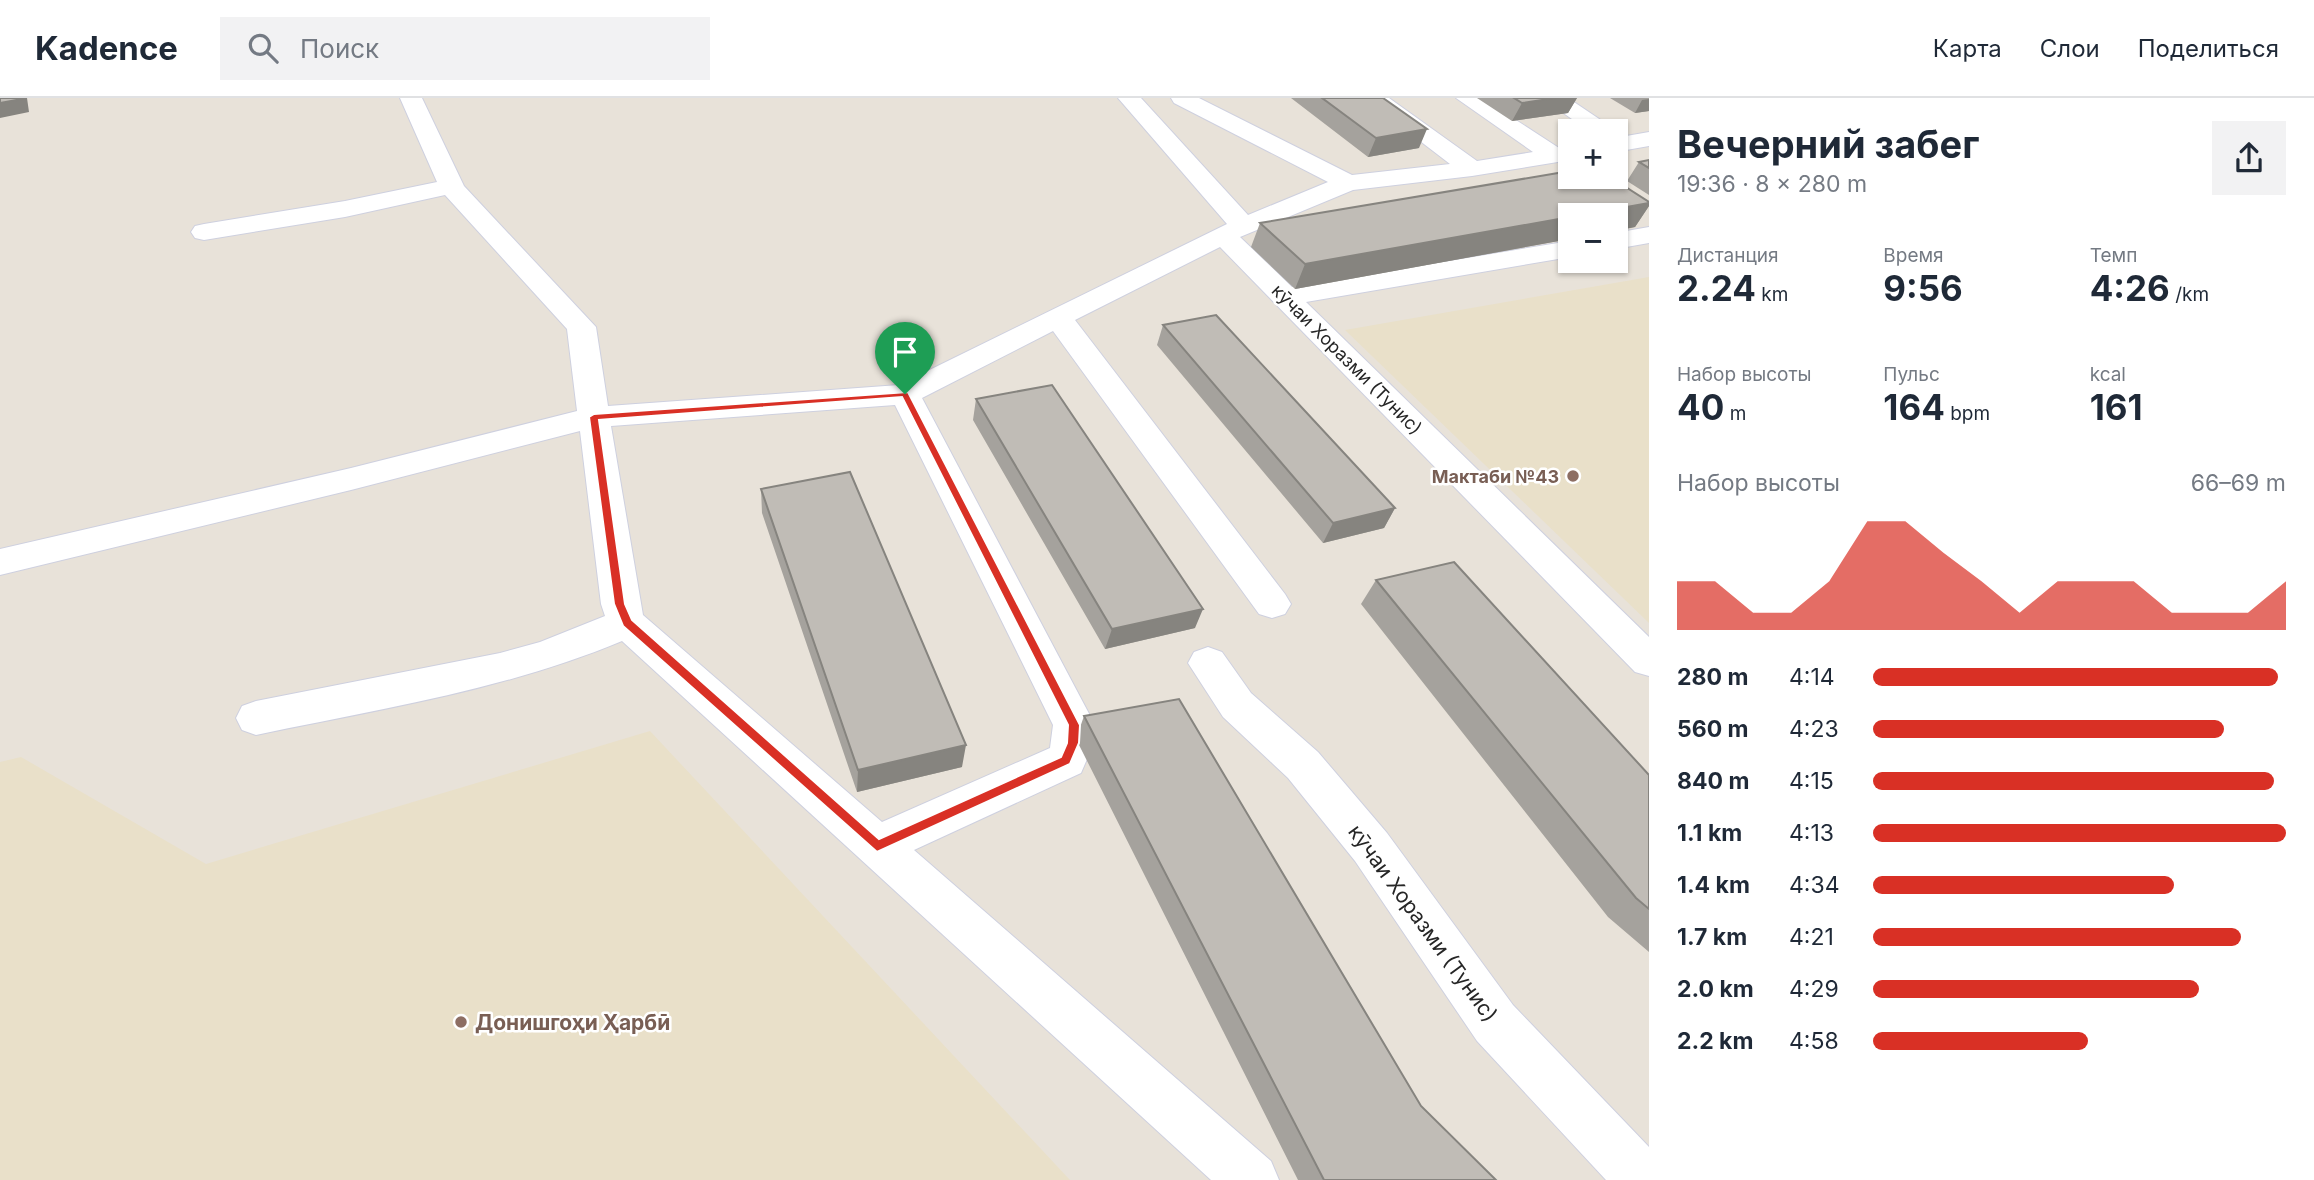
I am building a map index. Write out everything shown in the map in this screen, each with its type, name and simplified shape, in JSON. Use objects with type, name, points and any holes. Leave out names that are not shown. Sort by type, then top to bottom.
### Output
[{"type":"street","points":[[411,98],[452,186],[581,327],[620,604],[627,623],[1252,1180]]},
{"type":"street","name":"кӯчаи Хоразми (Тунис)","points":[[1129,98],[1285,297],[1649,661]]},
{"type":"street","points":[[1182,98],[1348,183]]},
{"type":"street","points":[[1375,98],[1472,169]]},
{"type":"street","points":[[1467,98],[1558,152]]},
{"type":"street","points":[[1553,98],[1585,119]]},
{"type":"street","points":[[1628,139],[1649,139]]},
{"type":"street","points":[[0,562],[351,479],[594,417],[905,394],[1233,230],[1348,183],[1472,169],[1558,155]]},
{"type":"street","points":[[204,232],[345,209],[452,186]]},
{"type":"street","points":[[1628,239],[1649,236]]},
{"type":"street","points":[[1285,297],[1558,251]]},
{"type":"street","points":[[1058,318],[1272,604]]},
{"type":"street","points":[[877,846],[1066,761],[1074,734],[1074,725],[905,394]]},
{"type":"street","points":[[256,718],[500,669],[549,655],[627,623]]},
{"type":"street","name":"кӯчаи Хоразми (Тунис)","points":[[1208,663],[1237,705],[1303,765],[1371,847],[1495,1023],[1643,1180]]},
{"type":"shaded area","name":"Мактаби №43","points":[[1649,277],[1649,623],[1345,330]]},
{"type":"shaded area","name":"Донишгоҳи Ҳарбӣ","points":[[650,731],[1070,1180],[0,1180],[0,762],[21,757],[206,864]]},
{"type":"building","points":[[0,98],[21,98],[22,99],[0,103]]},
{"type":"building","points":[[1322,98],[1383,98],[1427,129],[1376,138]]},
{"type":"building","points":[[1514,98],[1555,98],[1522,103]]},
{"type":"building","points":[[1649,160],[1649,168],[1639,162]]},
{"type":"building","points":[[1558,173],[1558,189],[1628,189],[1649,202],[1628,207],[1628,203],[1558,203],[1558,219],[1305,264],[1260,223]]},
{"type":"building","points":[[1216,315],[1395,508],[1333,523],[1163,325]]},
{"type":"building","points":[[1052,385],[1203,609],[1112,629],[976,399]]},
{"type":"building","points":[[850,472],[966,745],[858,770],[761,489]]},
{"type":"building","points":[[1454,562],[1649,775],[1649,909],[1636,898],[1376,580]]},
{"type":"building","points":[[1179,699],[1421,1106],[1496,1180],[1324,1180],[1084,716]]},
{"type":"place","name":"Мактаби №43","points":[[1573,476]]},
{"type":"place","name":"Донишгоҳи Ҳарбӣ","points":[[461,1022]]},
{"type":"route","points":[[905,394],[1074,725],[1073,743],[1066,761],[877,846],[627,623],[620,604],[594,417],[905,394]]}]
